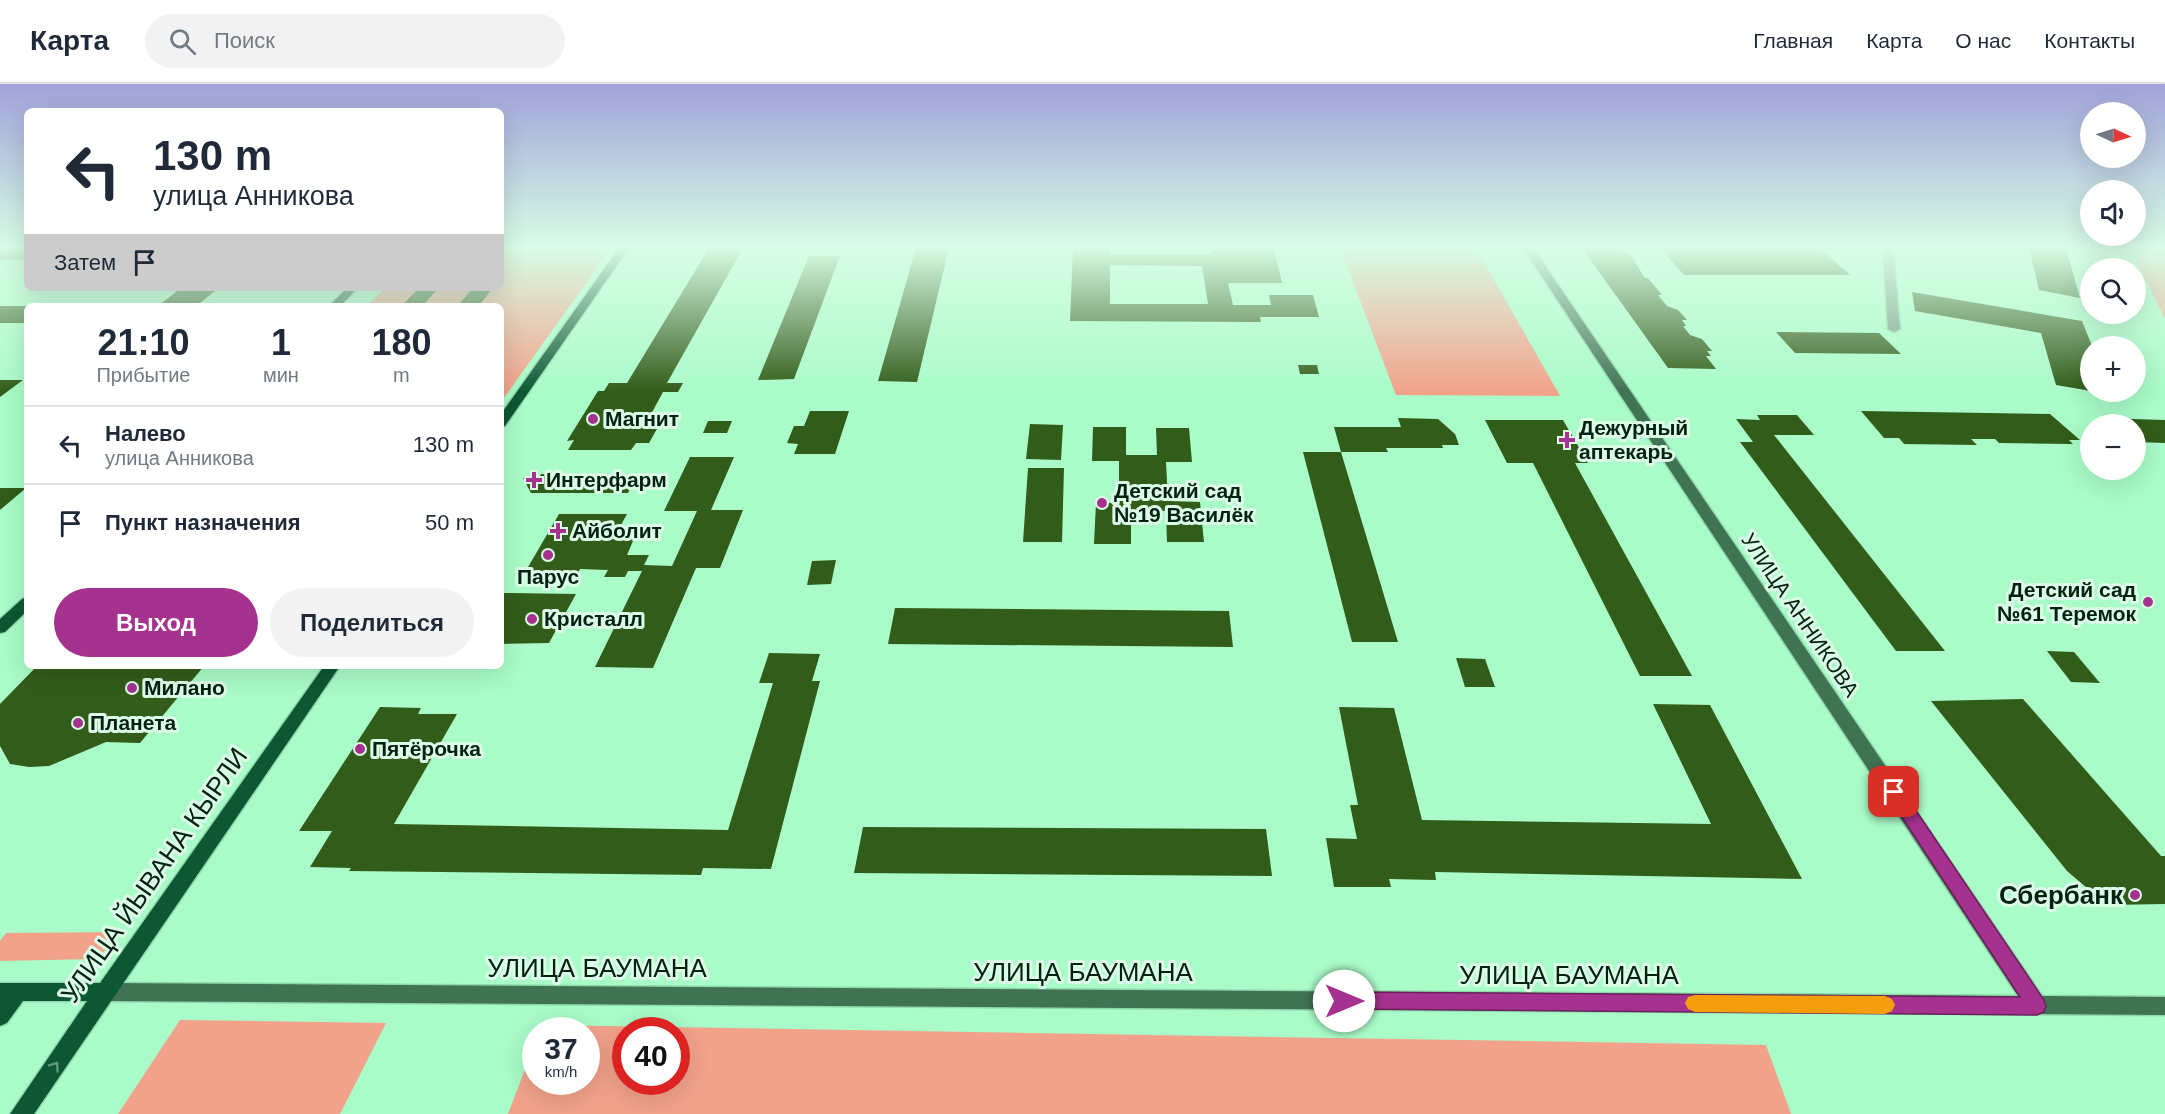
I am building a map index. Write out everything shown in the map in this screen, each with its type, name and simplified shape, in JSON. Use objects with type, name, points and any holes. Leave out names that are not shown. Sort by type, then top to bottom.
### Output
[{"type":"main road","points":[[504,419],[590,296]]},
{"type":"main road","points":[[0,628],[24,605]]},
{"type":"main road","name":"УЛИЦА ЙЫВАНА КЫРЛИ","points":[[21,1114],[330,669]]},
{"type":"main road","points":[[0,1016],[9,992]]},
{"type":"main road","name":"УЛИЦА БАУМАНА","points":[[9,992],[106,992]]},
{"type":"street","name":"УЛИЦА АННИКОВА","points":[[1560,296],[2037,1006]]},
{"type":"street","points":[[1892,296],[1894,329]]},
{"type":"street","name":"УЛИЦА БАУМАНА","points":[[106,992],[2165,1006]]},
{"type":"shaded area","points":[[377,296],[577,296],[504,398],[504,303],[370,303]]},
{"type":"shaded area","points":[[1358,296],[1503,296],[1560,396],[1396,395]]},
{"type":"shaded area","points":[[2154,296],[2165,296],[2165,319]]},
{"type":"shaded area","points":[[123,932],[113,944],[94,959],[0,961],[0,941],[6,933]]},
{"type":"shaded area","points":[[180,1020],[386,1023],[340,1114],[118,1114]]},
{"type":"shaded area","points":[[600,1026],[612,1026],[612,1095],[690,1095],[690,1027],[1766,1045],[1791,1114],[508,1114],[522,1077],[522,1095],[600,1095]]},
{"type":"building","points":[[171,296],[209,296],[200,303],[162,303]]},
{"type":"building","points":[[411,296],[431,296],[425,303],[404,303]]},
{"type":"building","points":[[466,296],[486,296],[481,303],[460,303]]},
{"type":"building","points":[[680,296],[716,296],[667,383],[683,383],[678,392],[663,392],[644,427],[658,427],[649,443],[636,443],[631,450],[568,450],[574,440],[567,441],[598,391],[604,391],[609,383],[627,383]]},
{"type":"building","points":[[793,296],[825,296],[794,379],[758,380]]},
{"type":"building","points":[[902,296],[938,296],[917,382],[878,381]]},
{"type":"building","points":[[1071,296],[1110,296],[1110,304],[1208,304],[1207,296],[1231,296],[1233,305],[1271,305],[1269,296],[1313,296],[1319,317],[1260,317],[1261,322],[1070,321]]},
{"type":"building","points":[[1616,296],[1659,296],[1667,306],[1678,310],[1687,320],[1682,320],[1686,326],[1683,326],[1690,335],[1702,339],[1712,351],[1707,351],[1711,356],[1706,356],[1716,369],[1668,368]]},
{"type":"building","points":[[1913,296],[1936,296],[2080,321],[2088,336],[2080,336],[2080,389],[2056,385],[2041,333],[1915,311]]},
{"type":"building","points":[[0,306],[24,306],[24,323],[0,323]]},
{"type":"building","points":[[1776,332],[1879,333],[1901,354],[1795,353]]},
{"type":"building","points":[[1298,365],[1317,365],[1319,374],[1300,374]]},
{"type":"building","points":[[0,380],[23,380],[0,397]]},
{"type":"building","points":[[810,411],[849,411],[835,454],[794,454],[798,444],[787,443],[794,426],[804,426]]},
{"type":"building","points":[[1861,411],[2050,414],[2080,440],[2069,440],[2073,444],[1999,443],[1995,439],[1971,439],[1977,445],[1904,444],[1899,438],[1884,438]]},
{"type":"building","points":[[1757,415],[1797,415],[1814,435],[1774,435],[1945,651],[1896,651],[1740,442],[1753,442],[1736,419],[1760,420]]},
{"type":"building","points":[[1398,418],[1438,419],[1455,434],[1459,445],[1442,445],[1443,448],[1386,448],[1388,452],[1341,452],[1334,427],[1401,427]]},
{"type":"building","points":[[2146,419],[2165,420],[2165,443],[2146,442]]},
{"type":"building","points":[[1485,420],[1563,420],[1588,463],[1575,463],[1692,676],[1640,676],[1533,463],[1507,463]]},
{"type":"building","points":[[708,421],[732,421],[727,433],[703,433]]},
{"type":"building","points":[[1030,424],[1063,425],[1061,460],[1026,459]]},
{"type":"building","points":[[1093,427],[1126,427],[1126,455],[1157,455],[1156,428],[1189,428],[1192,462],[1166,462],[1168,501],[1200,502],[1204,542],[1167,542],[1166,511],[1131,510],[1131,544],[1094,544],[1096,503],[1119,503],[1119,461],[1092,461]]},
{"type":"building","points":[[1303,452],[1341,452],[1398,642],[1352,642]]},
{"type":"building","points":[[690,457],[734,457],[711,510],[743,510],[720,568],[696,568],[653,668],[595,667],[642,571],[628,571],[625,577],[604,577],[608,570],[580,569],[577,575],[524,574],[559,514],[627,514],[616,534],[636,534],[627,555],[649,555],[644,565],[672,566],[697,511],[664,511]]},
{"type":"building","points":[[1028,468],[1064,468],[1062,542],[1023,542]]},
{"type":"building","points":[[541,474],[636,477],[628,493],[531,493],[523,478],[539,478]]},
{"type":"building","points":[[0,488],[24,488],[24,490],[0,510]]},
{"type":"building","points":[[836,560],[831,584],[807,585],[812,561]]},
{"type":"building","name":"Кристалл","points":[[504,593],[576,594],[549,643],[504,644]]},
{"type":"building","points":[[895,608],[1229,611],[1233,647],[888,644]]},
{"type":"building","points":[[2047,651],[2074,652],[2100,683],[2071,682]]},
{"type":"building","points":[[769,653],[820,654],[812,681],[820,681],[771,869],[703,868],[701,875],[349,871],[351,868],[310,867],[332,831],[299,831],[380,707],[421,708],[418,714],[457,714],[394,824],[728,830],[773,683],[759,683]]},
{"type":"building","points":[[1456,658],[1485,659],[1495,687],[1465,687]]},
{"type":"building","name":"Планета","points":[[34,669],[202,669],[140,743],[106,742],[49,766],[29,767],[10,764],[0,746],[0,704]]},
{"type":"building","points":[[2023,699],[2161,856],[2165,856],[2165,904],[2107,905],[2067,871],[1931,701]]},
{"type":"building","points":[[1653,704],[1710,705],[1802,879],[1435,872],[1436,880],[1389,879],[1391,887],[1334,887],[1326,838],[1357,839],[1350,805],[1358,805],[1339,707],[1394,708],[1422,820],[1711,824]]},
{"type":"building","points":[[863,827],[1266,829],[1272,876],[854,873]]},
{"type":"slow traffic","points":[[1695,1003],[1885,1005]]},
{"type":"place","name":"Магнит","points":[[593,419]]},
{"type":"place","name":"Дежурный аптекарь","points":[[1567,440]]},
{"type":"place","name":"Интерфарм","points":[[534,480]]},
{"type":"place","name":"Детский сад №19 Василёк","points":[[1102,503]]},
{"type":"place","name":"Айболит","points":[[558,531]]},
{"type":"place","name":"Парус","points":[[548,555]]},
{"type":"place","name":"Детский сад №61 Теремок","points":[[2148,602]]},
{"type":"place","name":"Кристалл","points":[[532,619]]},
{"type":"place","name":"Милано","points":[[132,688]]},
{"type":"place","name":"Планета","points":[[78,723]]},
{"type":"place","name":"Пятёрочка","points":[[360,749]]},
{"type":"place","name":"Сбербанк","points":[[2135,895]]},
{"type":"route","points":[[1344,1001],[2037,1006],[1894,792]]}]
